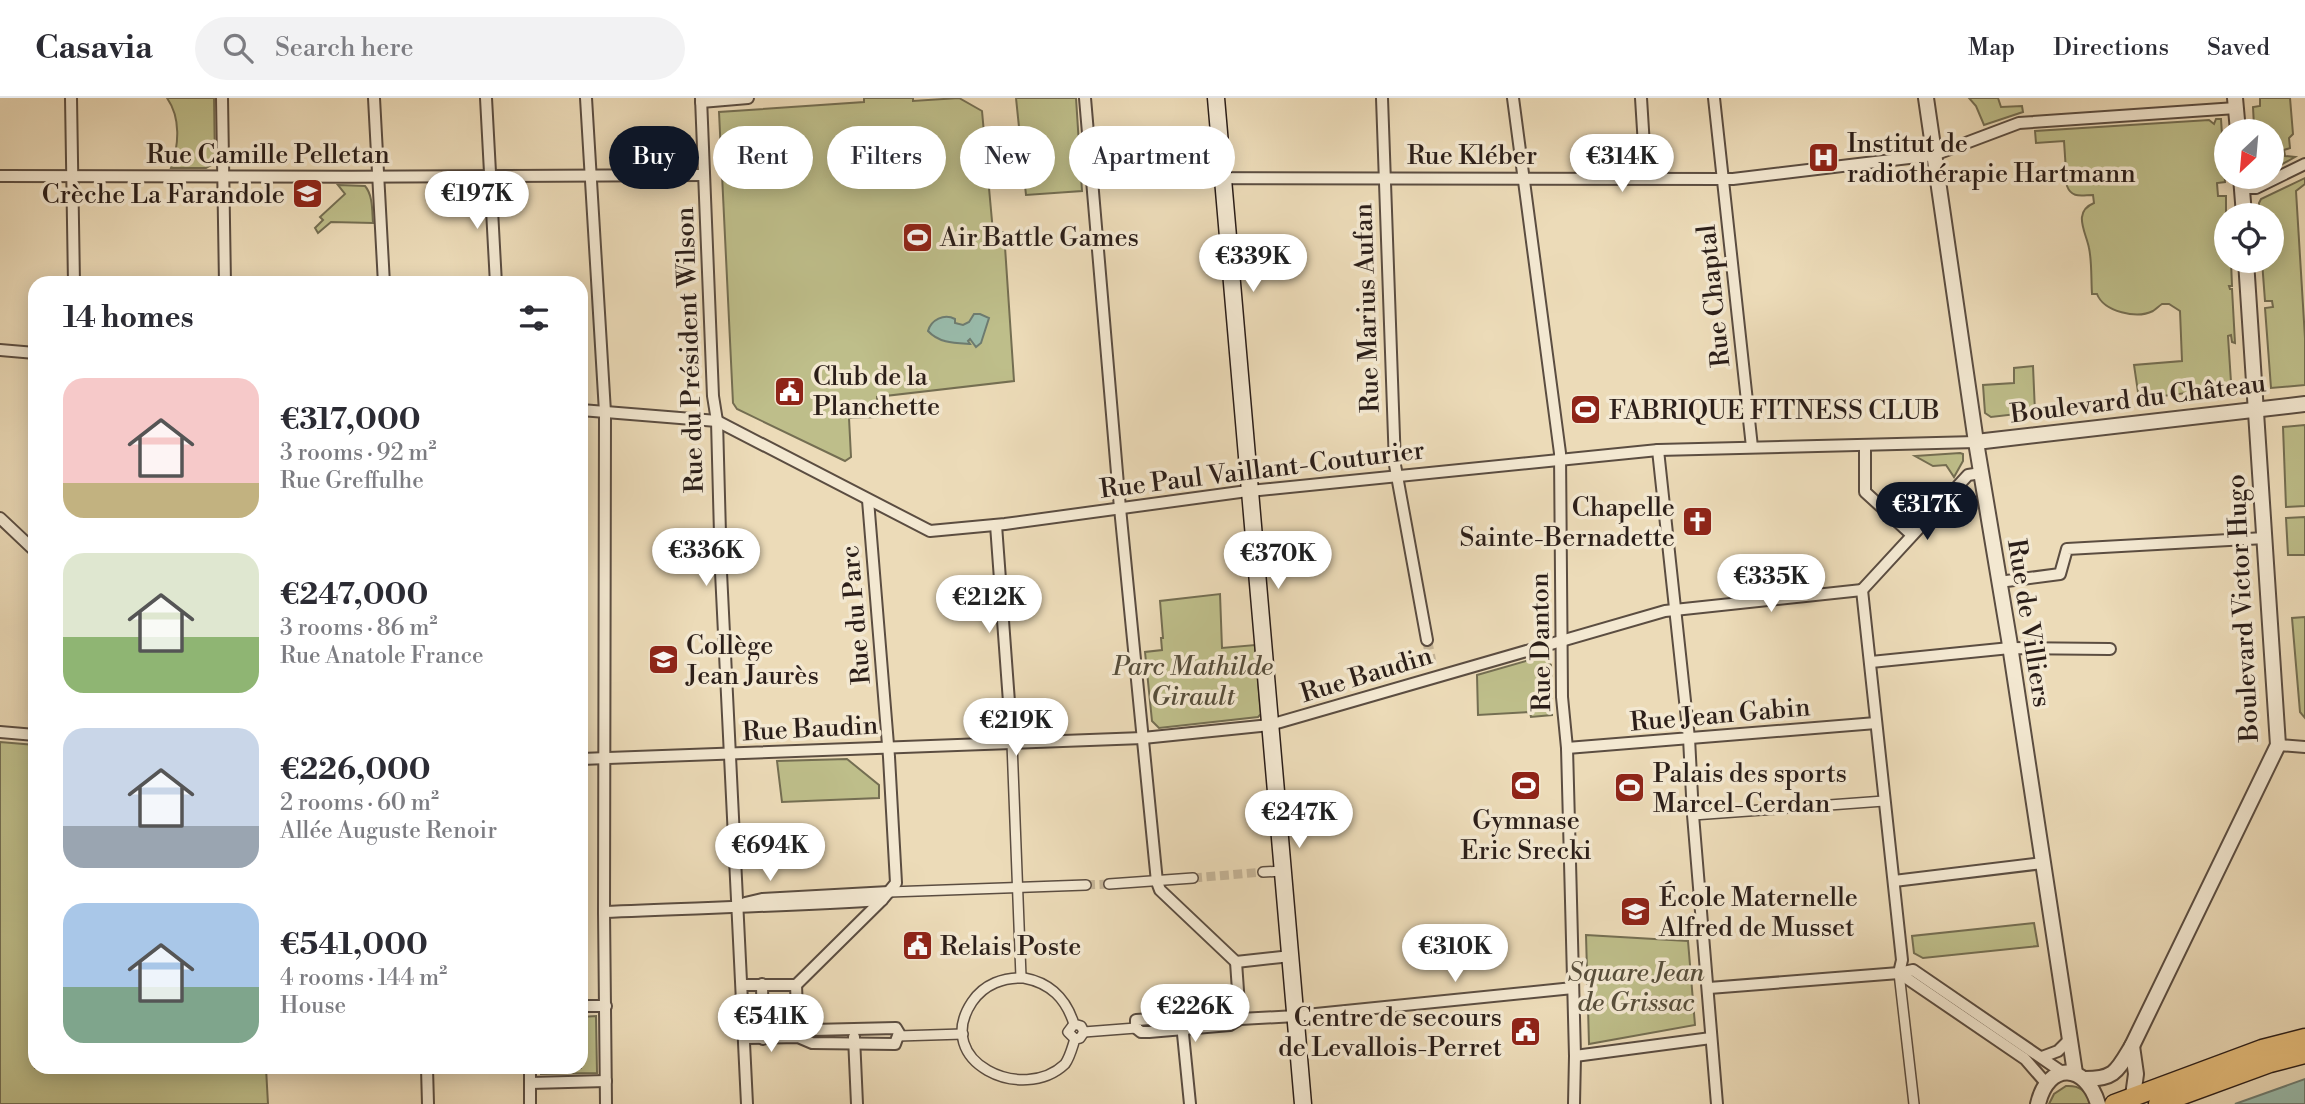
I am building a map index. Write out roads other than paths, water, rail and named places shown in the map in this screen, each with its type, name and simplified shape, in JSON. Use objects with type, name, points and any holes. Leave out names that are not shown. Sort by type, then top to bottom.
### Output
[{"type":"main road","points":[[1216,98],[1218,126]]},
{"type":"main road","points":[[1224,189],[1303,1104]]},
{"type":"main road","points":[[2114,1104],[2262,1049],[2305,1038]]},
{"type":"main road","points":[[2142,1093],[2305,1054]]},
{"type":"street","points":[[71,98],[74,276]]},
{"type":"street","points":[[222,98],[225,276]]},
{"type":"street","points":[[374,98],[384,276]]},
{"type":"street","points":[[486,98],[496,276]]},
{"type":"street","points":[[586,98],[605,412],[606,1104]]},
{"type":"street","points":[[701,100],[748,98]]},
{"type":"street","points":[[1085,98],[1088,126]]},
{"type":"street","name":"Rue Marius Aufan","points":[[1382,98],[1396,475],[1427,640]]},
{"type":"street","name":"Rue Danton","points":[[1513,98],[1561,460],[1562,698],[1567,748],[1574,1104]]},
{"type":"street","points":[[1641,98],[1646,178]]},
{"type":"street","name":"Rue Chaptal","points":[[1714,98],[1752,447]]},
{"type":"street","name":"Rue de Villiers","points":[[1926,98],[2074,1075]]},
{"type":"street","name":"Rue du Président Wilson","points":[[701,100],[747,1104]]},
{"type":"street","name":"Rue Kléber","points":[[1235,178],[1723,179],[1815,171],[1934,155],[2019,123],[2235,103]]},
{"type":"street","points":[[2284,174],[2305,164]]},
{"type":"street","name":"Rue Camille Pelletan","points":[[0,176],[704,176]]},
{"type":"street","points":[[1094,189],[1120,508],[1157,882],[1168,898],[1236,962],[1240,1019]]},
{"type":"street","name":"Boulevard Victor Hugo","points":[[2046,1083],[2074,1075],[2101,1079],[2112,1075],[2132,1046],[2278,745],[2247,273]]},
{"type":"street","points":[[0,350],[28,353]]},
{"type":"street","name":"Boulevard du Château","points":[[1976,442],[2305,404]]},
{"type":"street","name":"Rue Paul Vaillant-Couturier","points":[[588,411],[717,421],[930,531],[1396,475],[1658,450],[1976,442]]},
{"type":"street","points":[[1865,445],[1866,492],[1912,535]]},
{"type":"street","points":[[1658,450],[1689,738],[1717,1104]]},
{"type":"street","points":[[1914,1104],[1899,974],[1902,960],[1862,590],[1968,475],[1981,472]]},
{"type":"street","name":"Rue du Parc","points":[[868,500],[896,883],[885,896]]},
{"type":"street","points":[[0,518],[28,544]]},
{"type":"street","points":[[996,525],[1012,743],[1021,978]]},
{"type":"street","points":[[1999,582],[2060,574],[2067,549],[2265,538]]},
{"type":"street","name":"Rue Baudin","points":[[588,758],[1143,737],[1270,725],[1433,671],[1563,641],[1676,610],[1862,590]]},
{"type":"street","points":[[1871,662],[2010,648],[2110,649]]},
{"type":"street","name":"Rue Jean Gabin","points":[[1567,748],[1877,723]]},
{"type":"street","points":[[0,732],[28,734]]},
{"type":"street","points":[[2278,745],[2305,747]]},
{"type":"street","points":[[1693,815],[1884,801]]},
{"type":"street","points":[[1894,881],[2043,863]]},
{"type":"street","points":[[1263,872],[1283,871]]},
{"type":"street","points":[[1109,884],[1194,878]]},
{"type":"street","points":[[604,912],[738,905],[762,908],[885,896],[1086,885]]},
{"type":"street","points":[[738,905],[762,899],[885,896]]},
{"type":"street","points":[[743,985],[796,985],[885,896]]},
{"type":"street","points":[[1236,962],[1291,956]]},
{"type":"street","points":[[1709,988],[1899,974],[1913,970],[2042,1057],[2074,1075],[2096,1098],[2142,1093],[2132,1046]]},
{"type":"street","points":[[1899,974],[2025,1059],[2046,1083],[2038,1104]]},
{"type":"street","points":[[1074,1024],[1069,1008],[1057,993],[1042,982],[1021,978],[997,981],[982,991],[966,1014],[963,1034],[966,1052],[977,1070],[993,1082],[1012,1088],[1032,1087],[1050,1079],[1064,1065],[1075,1039],[1080,1038],[1084,1032]]},
{"type":"street","points":[[762,984],[763,1039]]},
{"type":"street","points":[[796,985],[798,1037]]},
{"type":"street","points":[[1084,1032],[1136,1028],[1136,1020],[1182,1023],[1228,1014],[1240,1019],[1296,1016],[1573,988]]},
{"type":"street","points":[[588,1006],[606,1006]]},
{"type":"street","points":[[1182,1023],[1190,1104]]},
{"type":"street","points":[[1074,1024],[1081,1026],[1084,1032]]},
{"type":"street","points":[[1074,1024],[1068,1032],[1075,1039]]},
{"type":"street","points":[[744,1038],[798,1037],[812,1030],[896,1028],[898,1036],[895,1044],[812,1043],[798,1037]]},
{"type":"street","points":[[853,1030],[857,1104]]},
{"type":"street","points":[[898,1036],[963,1034]]},
{"type":"street","points":[[1575,1056],[1711,1038]]},
{"type":"street","points":[[2042,1057],[2059,1051],[2069,1040]]},
{"type":"street","points":[[427,1074],[428,1104]]},
{"type":"street","points":[[530,1074],[530,1104]]},
{"type":"street","points":[[530,1083],[606,1081]]},
{"type":"tunnel","points":[[1427,640],[1432,665]]},
{"type":"tunnel","points":[[1193,878],[1263,872]]},
{"type":"tunnel","points":[[1086,885],[1109,884]]},
{"type":"place","name":"Institut de radiothérapie Hartmann","points":[[1824,158]]},
{"type":"place","name":"Crèche La Farandole","points":[[308,194]]},
{"type":"place","name":"Air Battle Games","points":[[917,237]]},
{"type":"place","name":"Club de la Planchette","points":[[790,391]]},
{"type":"place","name":"FABRIQUE FITNESS CLUB","points":[[1586,410]]},
{"type":"place","name":"Chapelle Sainte-Bernadette","points":[[1698,522]]},
{"type":"place","name":"Collège Jean Jaurès","points":[[663,660]]},
{"type":"place","name":"Gymnase Eric Srecki","points":[[1526,785]]},
{"type":"place","name":"Palais des sports Marcel-Cerdan","points":[[1630,788]]},
{"type":"place","name":"École Maternelle Alfred de Musset","points":[[1636,912]]},
{"type":"place","name":"Relais Poste","points":[[917,946]]},
{"type":"place","name":"Centre de secours de Levallois-Perret","points":[[1525,1032]]},
{"type":"park label","name":"Parc Mathilde Girault","points":[[1193,681]]},
{"type":"park label","name":"Square Jean de Grissac","points":[[1636,987]]}]
